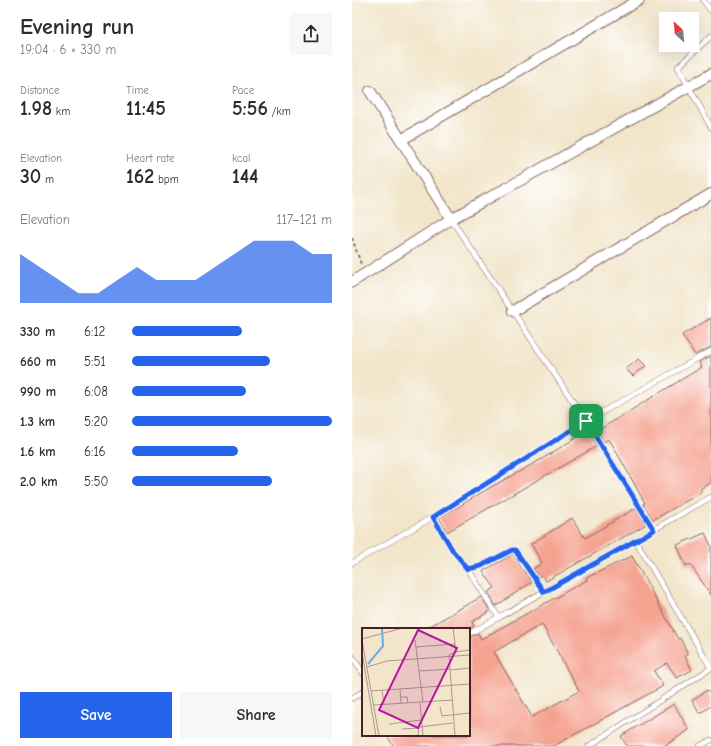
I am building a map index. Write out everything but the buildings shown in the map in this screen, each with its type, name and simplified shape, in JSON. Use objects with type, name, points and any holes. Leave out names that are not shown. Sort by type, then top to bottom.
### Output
[{"type":"street","points":[[401,140],[639,0]]},
{"type":"street","points":[[352,282],[451,219],[711,74]]},
{"type":"street","points":[[370,91],[451,219]]},
{"type":"street","points":[[513,311],[711,194]]},
{"type":"lane","points":[[703,0],[711,11]]},
{"type":"lane","points":[[711,36],[678,67],[688,88],[711,127]]},
{"type":"lane","points":[[451,219],[586,421],[654,530]]},
{"type":"lane","points":[[352,563],[433,517],[586,421],[711,351]]},
{"type":"lane","points":[[470,633],[711,497]]},
{"type":"lane","points":[[433,517],[453,551],[468,569],[499,618]]},
{"type":"lane","points":[[589,746],[711,668],[636,540]]},
{"type":"lane","points":[[468,569],[481,566],[512,550],[515,550],[544,592]]},
{"type":"lane","points":[[352,656],[362,671]]},
{"type":"lane","points":[[352,698],[362,693]]},
{"type":"lane","points":[[700,746],[711,740]]},
{"type":"path","points":[[352,238],[365,274]]},
{"type":"route","points":[[586,421],[654,530],[544,592],[515,550],[512,550],[481,566],[468,569],[453,551],[433,517],[586,421]]}]
